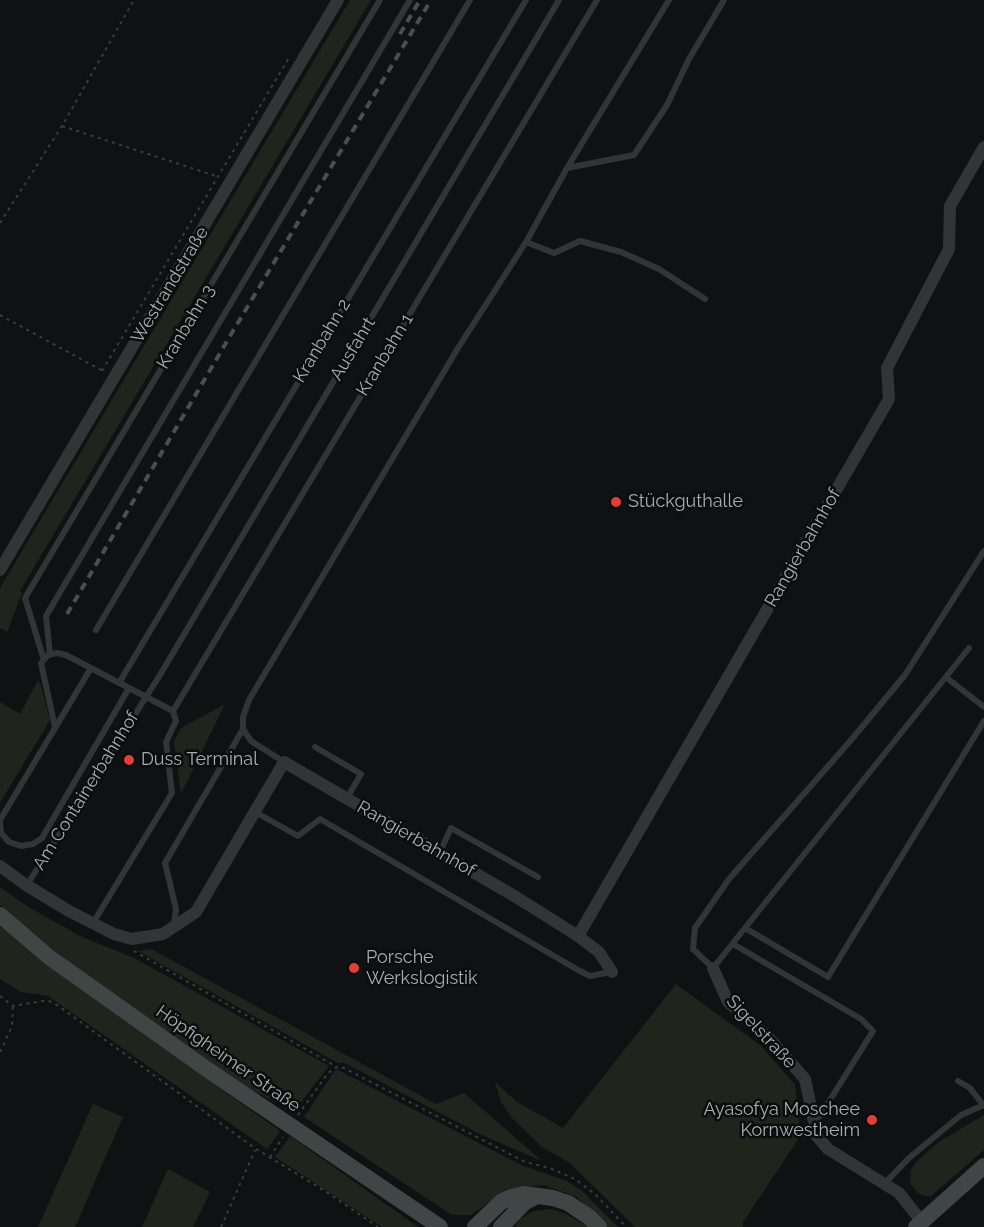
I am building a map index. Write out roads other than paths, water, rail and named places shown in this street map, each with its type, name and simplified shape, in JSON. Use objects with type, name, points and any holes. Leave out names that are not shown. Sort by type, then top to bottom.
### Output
[{"type":"main road","name":"Höpfigheimer Straße","points":[[0,915],[49,957],[208,1070],[440,1227]]},
{"type":"main road","points":[[919,1225],[984,1166]]},
{"type":"main road","points":[[475,1227],[491,1209],[511,1197],[524,1194],[538,1195],[568,1203],[600,1227]]},
{"type":"main road","points":[[501,1227],[525,1202],[538,1195]]},
{"type":"street","name":"Westrandstraße","points":[[0,570],[339,0]]},
{"type":"street","name":"Rangierbahnhof","points":[[578,936],[889,399],[887,368],[949,249],[950,206],[984,147]]},
{"type":"street","name":"Rangierbahnhof","points":[[284,762],[578,936],[599,952],[612,972]]},
{"type":"street","name":"Am Containerbahnhof","points":[[0,866],[26,885],[114,934],[132,939],[163,934],[196,912],[284,762]]},
{"type":"street","name":"Sigelstraße","points":[[713,968],[728,1002],[768,1037],[805,1079],[817,1136],[828,1149],[898,1193],[919,1225]]},
{"type":"lane","name":"Kranbahn 3","points":[[55,727],[42,673],[41,663],[44,660],[25,598],[380,0]]},
{"type":"lane","name":"Kranbahn 3","points":[[50,654],[46,616],[410,0]]},
{"type":"lane","points":[[96,630],[470,0]]},
{"type":"lane","name":"Kranbahn 2","points":[[119,683],[526,0]]},
{"type":"lane","name":"Ausfahrt","points":[[146,697],[559,0]]},
{"type":"lane","name":"Kranbahn 1","points":[[93,923],[172,793],[166,742],[176,721],[173,711],[597,0]]},
{"type":"lane","points":[[174,928],[176,909],[165,863],[243,729],[243,717],[249,700],[458,348],[526,242],[567,168],[669,0]]},
{"type":"lane","points":[[567,168],[634,155],[667,105],[689,59],[724,0]]},
{"type":"lane","points":[[526,242],[554,253],[580,241],[621,252],[659,269],[705,299]]},
{"type":"lane","points":[[969,648],[713,968],[693,949],[695,928],[729,879],[905,675],[984,551]]},
{"type":"lane","points":[[44,660],[50,654],[66,655],[173,711]]},
{"type":"lane","points":[[91,668],[0,820],[1,833],[9,842],[21,846],[33,844],[42,837],[129,688]]},
{"type":"lane","points":[[946,678],[984,707]]},
{"type":"lane","name":"Am Containerbahnhof","points":[[26,885],[146,697]]},
{"type":"lane","points":[[745,928],[828,977],[984,721]]},
{"type":"lane","points":[[243,729],[251,741],[284,762]]},
{"type":"lane","points":[[315,747],[361,774],[347,799]]},
{"type":"lane","points":[[255,812],[298,836],[320,819],[578,970],[590,976],[612,972]]},
{"type":"lane","points":[[440,853],[451,828],[538,877]]},
{"type":"lane","points":[[733,944],[861,1019],[873,1030],[815,1125]]},
{"type":"lane","points":[[885,1183],[909,1158],[961,1115],[984,1105],[970,1088],[958,1081]]},
{"type":"railway","points":[[400,34],[420,0]]},
{"type":"railway","points":[[67,614],[431,0]]},
{"type":"place","name":"Stückguthalle","points":[[616,502]]},
{"type":"place","name":"Duss Terminal","points":[[129,760]]},
{"type":"place","name":"Porsche Werkslogistik","points":[[354,968]]},
{"type":"place","name":"Ayasofya Moschee Kornwestheim","points":[[872,1120]]}]
